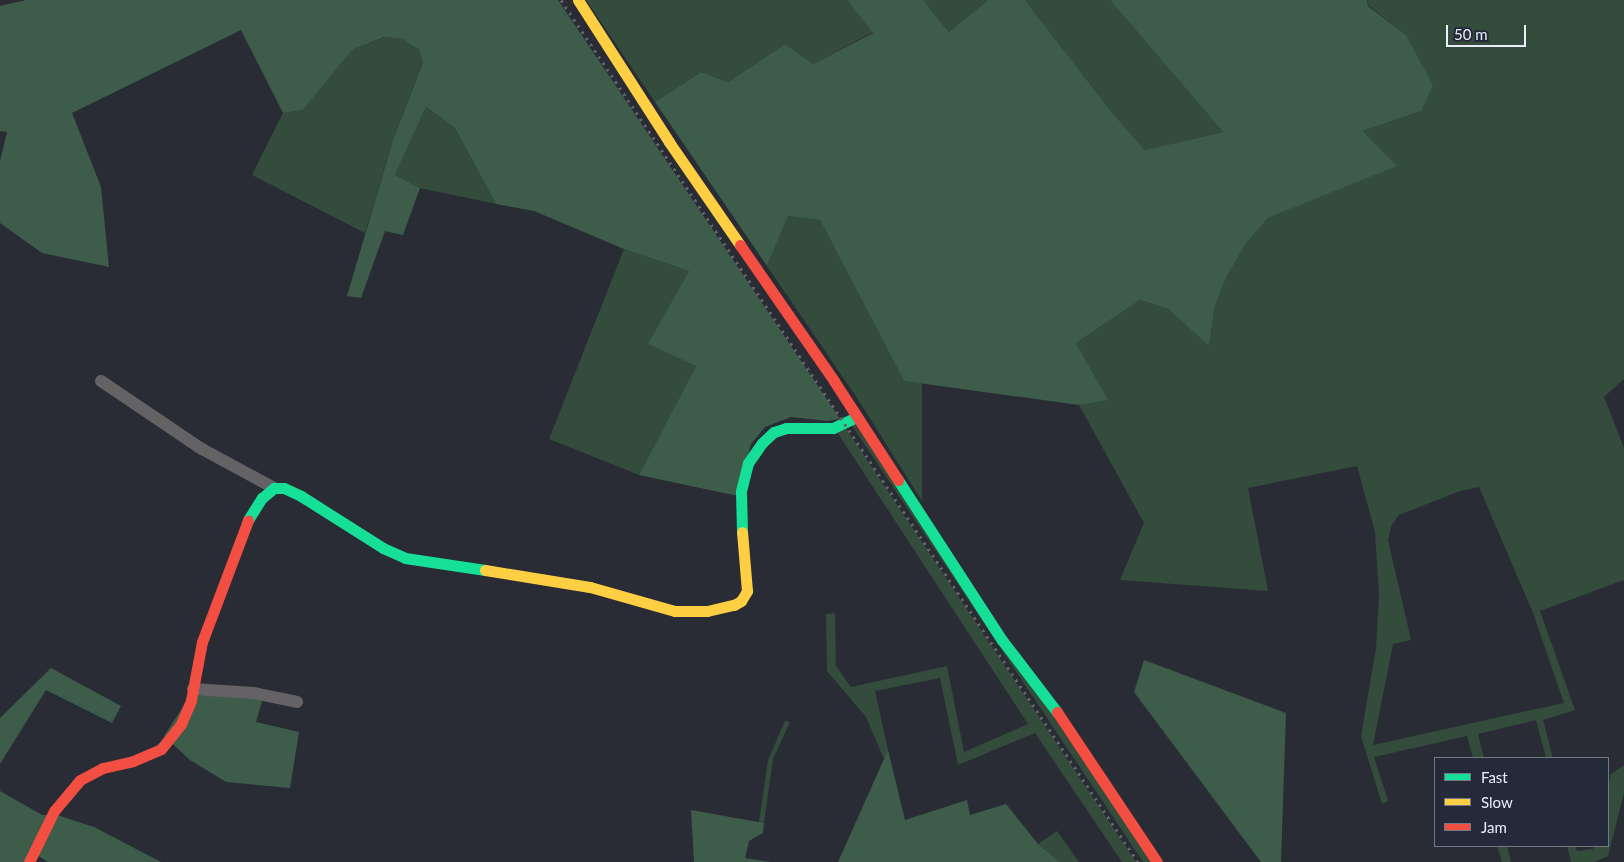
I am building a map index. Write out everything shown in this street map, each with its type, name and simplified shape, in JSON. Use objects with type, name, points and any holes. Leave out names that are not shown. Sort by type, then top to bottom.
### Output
[{"type":"street","points":[[578,0],[669,142],[857,417],[1002,640],[1074,735],[1157,862]]},
{"type":"street","points":[[101,381],[202,448],[274,488],[284,488],[302,496],[383,548],[405,558],[518,574],[590,587],[676,610],[707,611],[734,605],[741,601],[747,591],[740,515],[741,491],[748,463],[762,443],[774,432],[786,428],[833,428],[857,417]]},
{"type":"street","points":[[29,862],[54,811],[70,789],[90,773],[133,761],[161,749],[181,724],[193,689],[202,642],[243,529],[262,498],[274,488]]},
{"type":"street","points":[[193,689],[254,693],[297,702]]},
{"type":"green space","points":[[26,0],[558,0],[840,419],[827,421],[791,417],[765,427],[751,444],[738,496],[639,475],[696,366],[648,344],[689,271],[624,249],[534,211],[496,204],[455,128],[426,107],[395,175],[420,188],[403,235],[385,231],[361,298],[347,296],[393,140],[423,62],[419,50],[403,39],[384,37],[352,50],[303,110],[283,113],[241,30],[72,113],[101,187],[109,267],[42,253],[0,223],[0,161],[7,132],[0,131],[0,6]]},
{"type":"green space","points":[[586,0],[847,0],[873,32],[813,64],[785,44],[728,82],[701,72],[655,102]]},
{"type":"green space","points":[[847,0],[923,0],[949,32],[988,0],[1025,0],[1110,110],[1145,150],[1223,132],[1110,0],[1367,0],[1368,6],[1406,35],[1433,85],[1421,111],[1363,131],[1397,166],[1268,218],[1245,245],[1227,276],[1215,306],[1209,346],[1168,309],[1140,300],[1076,343],[1108,400],[1079,405],[904,381],[820,220],[788,216],[767,266],[655,102],[701,72],[728,82],[785,44],[813,64],[873,33]]},
{"type":"green space","points":[[923,0],[988,0],[949,32]]},
{"type":"green space","points":[[1025,0],[1110,0],[1223,132],[1145,150],[1110,110]]},
{"type":"green space","points":[[1367,0],[1624,0],[1624,379],[1604,397],[1624,448],[1624,580],[1540,611],[1575,710],[1543,720],[1553,757],[1546,757],[1536,720],[1478,734],[1484,757],[1473,757],[1467,736],[1374,757],[1388,801],[1382,804],[1361,736],[1376,648],[1379,594],[1375,532],[1357,466],[1248,488],[1268,591],[1120,580],[1144,523],[1079,405],[1107,399],[1076,343],[1140,300],[1168,309],[1209,346],[1215,306],[1227,276],[1245,245],[1268,218],[1396,166],[1363,131],[1421,111],[1406,35],[1368,5]],"holes":[[[1479,487],[1533,613],[1564,703],[1373,745],[1393,644],[1411,640],[1388,540],[1391,526],[1399,515],[1460,491]]]},
{"type":"green space","points":[[385,37],[403,39],[419,50],[423,61],[393,140],[365,233],[252,175],[283,113],[303,110],[352,50]]},
{"type":"green space","points":[[426,107],[455,128],[496,204],[420,188],[395,175]]},
{"type":"green space","points":[[788,216],[820,220],[904,381],[922,383],[922,501],[859,401],[767,266]]},
{"type":"green space","points":[[624,249],[689,271],[649,344],[696,366],[639,475],[549,439]]},
{"type":"green space","points":[[852,420],[1152,862],[1143,862],[849,421]]},
{"type":"green space","points":[[843,424],[1136,862],[1122,862],[1035,733],[958,765],[940,678],[875,691],[888,750],[884,759],[866,717],[827,671],[826,614],[835,613],[836,666],[851,687],[947,666],[964,752],[1028,724],[833,426]]},
{"type":"green space","points":[[1144,660],[1286,713],[1281,862],[1261,862],[1134,692]]},
{"type":"green space","points":[[51,668],[121,706],[112,723],[46,690],[0,764],[0,718]]},
{"type":"green space","points":[[265,691],[256,722],[299,732],[290,788],[226,782],[190,760],[164,736],[190,696]]},
{"type":"green space","points":[[785,721],[790,722],[773,759],[764,823],[759,822],[768,760]]},
{"type":"green space","points":[[888,750],[905,820],[967,800],[970,815],[1006,804],[1038,844],[1060,862],[838,862]]},
{"type":"green space","points":[[1624,765],[1624,793],[1608,856],[1594,862],[1571,862],[1567,847],[1575,847],[1577,851],[1593,849],[1594,847],[1609,847],[1609,783],[1611,774]]},
{"type":"green space","points":[[0,791],[42,815],[57,815],[94,827],[161,862],[48,862],[37,855],[34,862],[0,862]]},
{"type":"green space","points":[[691,810],[764,823],[763,833],[749,841],[745,858],[770,862],[694,862]]},
{"type":"green space","points":[[1057,831],[1079,862],[1060,862],[1038,844]]},
{"type":"green space","points":[[1497,847],[1507,847],[1511,862],[1502,862]]},
{"type":"railway","points":[[561,0],[1138,862]]},
{"type":"traffic: fast","points":[[742,532],[741,491],[748,463],[762,443],[774,432],[786,428],[833,428],[857,417]]},
{"type":"traffic: fast","points":[[898,480],[1002,640],[1057,712]]},
{"type":"traffic: fast","points":[[248,520],[262,498],[274,488],[284,488],[301,496],[383,548],[405,558],[485,570]]},
{"type":"traffic: slow","points":[[578,0],[669,142],[740,245]]},
{"type":"traffic: slow","points":[[485,570],[590,587],[675,611],[707,611],[734,605],[741,601],[747,591],[742,532]]},
{"type":"traffic: jam","points":[[740,245],[834,381],[898,480]]},
{"type":"traffic: jam","points":[[29,862],[54,811],[80,780],[103,768],[133,761],[161,749],[181,724],[191,700],[202,642],[248,520]]},
{"type":"traffic: jam","points":[[1057,712],[1157,862]]}]
